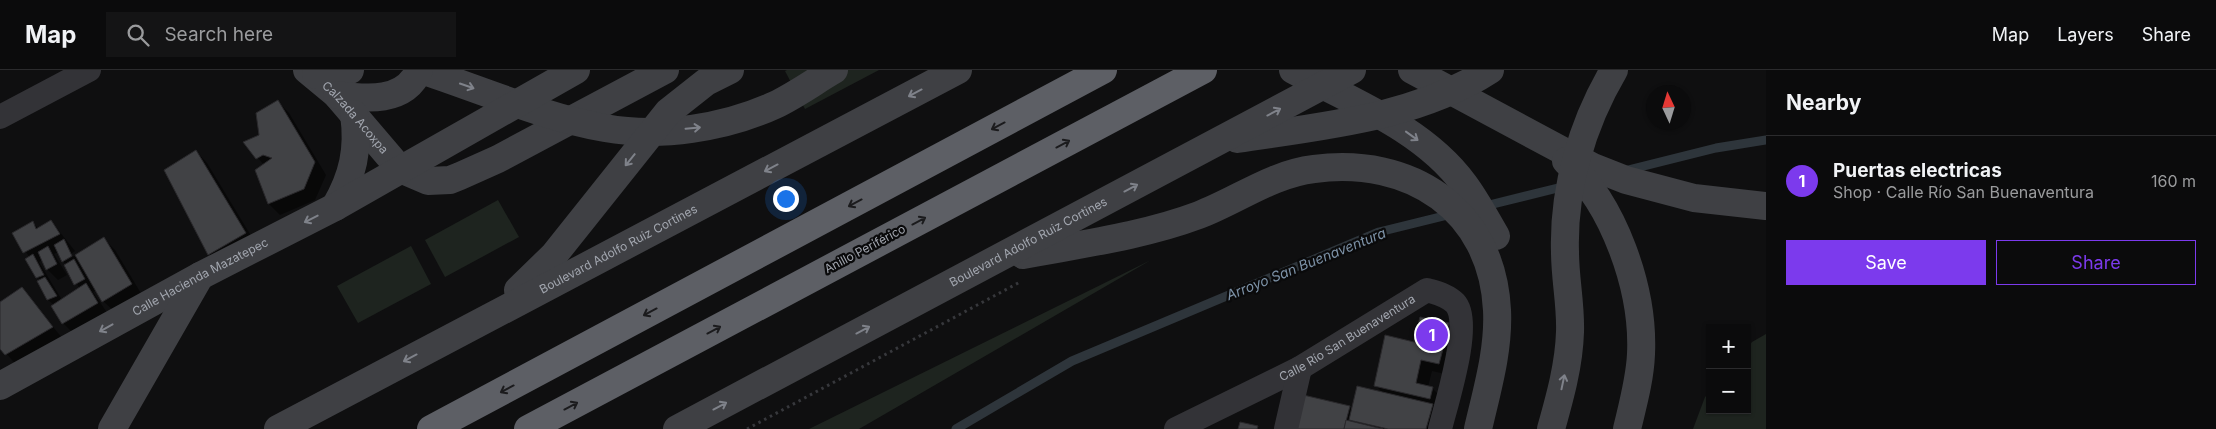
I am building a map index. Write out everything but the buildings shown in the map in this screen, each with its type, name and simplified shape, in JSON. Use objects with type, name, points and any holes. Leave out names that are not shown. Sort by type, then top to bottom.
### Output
[{"type":"highway","points":[[431,429],[1103,70]]},
{"type":"highway","name":"Anillo Periférico","points":[[528,429],[1203,70]]},
{"type":"main road","points":[[311,72],[339,75],[350,70]]},
{"type":"main road","points":[[335,207],[346,188],[353,168],[357,141],[346,105],[366,99],[389,96],[406,87],[420,70],[575,122],[637,131],[702,127],[740,118],[776,104],[834,70]]},
{"type":"main road","points":[[400,169],[428,180],[450,180],[498,159],[665,70]]},
{"type":"main road","points":[[448,338],[490,313],[528,282],[554,255],[668,112],[706,82],[730,70]]},
{"type":"main road","name":"Boulevard Adolfo Ruiz Cortines","points":[[278,429],[958,70]]},
{"type":"main road","points":[[1293,70],[1400,127],[1433,151],[1464,183],[1492,230],[1511,281],[1516,328],[1513,353],[1496,429]]},
{"type":"main road","name":"Boulevard Adolfo Ruiz Cortines","points":[[677,429],[1352,70]]},
{"type":"main road","points":[[1412,70],[1593,167],[1660,190],[1694,198],[1766,206]]},
{"type":"main road","points":[[1216,143],[1370,116],[1451,91],[1490,70]]},
{"type":"main road","points":[[1551,429],[1564,384],[1569,341],[1570,306],[1565,253],[1568,202],[1586,129],[1614,70]]},
{"type":"main road","name":"Calle Hacienda Mazatepec","points":[[0,386],[200,276],[335,207],[571,71]]},
{"type":"main road","name":"Calzada Acoxpa","points":[[311,72],[346,105],[400,169]]},
{"type":"main road","points":[[1538,137],[1580,173],[1593,191],[1620,238],[1629,267],[1641,335],[1638,379],[1628,429]]},
{"type":"main road","points":[[994,261],[1141,232],[1176,222],[1199,215],[1256,187],[1294,172],[1339,166],[1364,168],[1393,174],[1418,183],[1441,196],[1468,224],[1484,252],[1495,288],[1497,312],[1493,366],[1478,429]]},
{"type":"main road","points":[[112,429],[200,276]]},
{"type":"street","points":[[0,117],[89,70]]},
{"type":"street","name":"Calle Río San Buenaventura","points":[[1176,429],[1300,368],[1427,290],[1442,294],[1456,304],[1461,320],[1461,339],[1440,429]]},
{"type":"street","points":[[1286,429],[1300,368]]},
{"type":"path","points":[[747,429],[1021,282]]},
{"type":"shaded area","points":[[879,70],[805,109],[785,71]]},
{"type":"shaded area","points":[[498,200],[519,237],[445,277],[425,240]]},
{"type":"shaded area","points":[[411,246],[431,284],[358,323],[337,286]]},
{"type":"shaded area","points":[[1151,260],[859,429],[809,429]]},
{"type":"shaded area","points":[[1766,334],[1766,429],[1693,429],[1706,396],[1706,414],[1751,414],[1752,342]]},
{"type":"waterway","name":"Arroyo San Buenaventura","points":[[1624,171],[1716,148],[1766,140]]},
{"type":"waterway","name":"Arroyo San Buenaventura","points":[[1481,207],[1566,186]]},
{"type":"waterway","name":"Arroyo San Buenaventura","points":[[956,429],[1072,361],[1379,232],[1452,214]]},
{"type":"place","name":"Puertas electricas","points":[[1432,335]]}]
